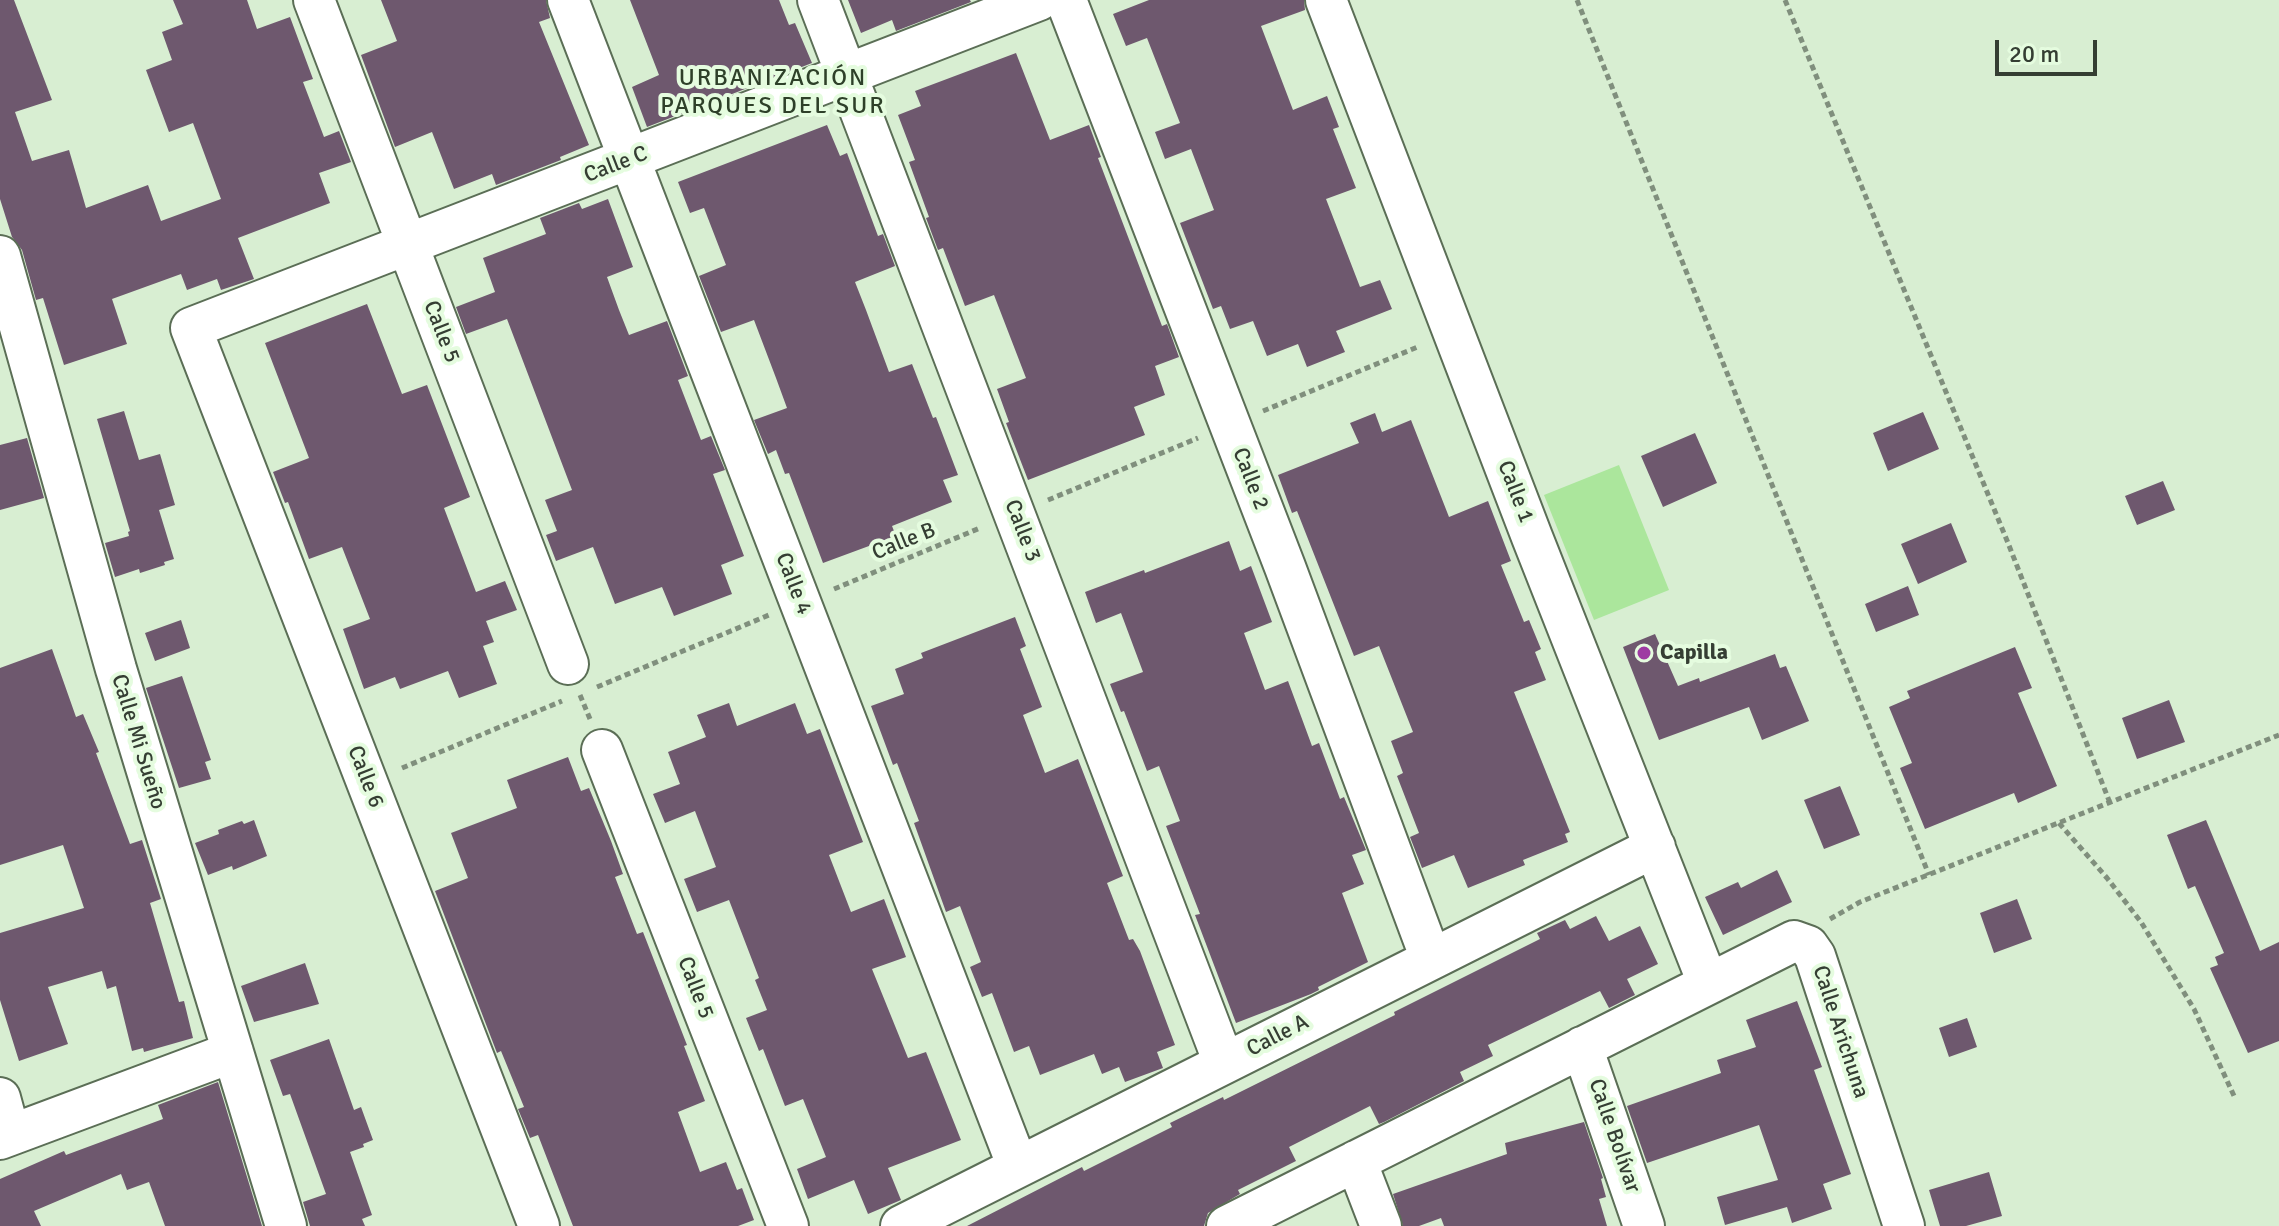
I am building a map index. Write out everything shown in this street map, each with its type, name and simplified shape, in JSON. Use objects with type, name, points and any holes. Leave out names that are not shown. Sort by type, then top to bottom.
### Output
[{"type":"street","name":"Calle 5","points":[[314,0],[574,679]]},
{"type":"street","name":"Calle 4","points":[[568,0],[1018,1167]]},
{"type":"street","name":"Calle 3","points":[[818,0],[1224,1063]]},
{"type":"street","name":"Calle C","points":[[191,328],[1039,0]]},
{"type":"street","name":"Calle 2","points":[[1066,0],[1431,959]]},
{"type":"street","name":"Calle 1","points":[[1326,0],[1708,983]]},
{"type":"street","name":"Calle Mi Sueño","points":[[0,256],[116,669],[286,1226]]},
{"type":"street","name":"Calle 6","points":[[191,328],[539,1226]]},
{"type":"street","name":"Calle 5","points":[[602,750],[788,1226]]},
{"type":"street","name":"Calle A","points":[[901,1226],[1655,847]]},
{"type":"street","name":"Calle Arichuna","points":[[1227,1226],[1788,942],[1801,941],[1815,956],[1904,1226]]},
{"type":"street","name":"Calle Bolívar","points":[[1582,1047],[1644,1226]]},
{"type":"street","points":[[3,1124],[233,1052]]},
{"type":"street","points":[[1356,1161],[1381,1226]]},
{"type":"path","points":[[1577,0],[1929,875]]},
{"type":"path","points":[[1785,0],[2008,543],[2110,803]]},
{"type":"path","name":"Calle B","points":[[367,782],[574,679],[800,602],[1454,332]]},
{"type":"path","points":[[574,679],[602,750]]},
{"type":"path","points":[[1801,941],[1850,908],[2279,735]]},
{"type":"path","points":[[2059,823],[2141,922],[2194,1009],[2235,1098]]},
{"type":"green space","points":[[1619,465],[1669,590],[1594,620],[1544,495]]},
{"type":"building","points":[[0,0],[14,0],[52,100],[15,112],[32,161],[69,150],[86,208],[148,185],[161,221],[221,199],[193,123],[169,132],[146,70],[172,60],[162,32],[183,24],[173,0],[247,0],[257,29],[290,17],[313,79],[303,82],[324,137],[339,131],[351,162],[319,173],[330,203],[238,238],[254,279],[221,290],[217,279],[187,290],[181,274],[112,299],[127,344],[64,365],[43,298],[36,300],[22,250],[12,237],[0,199]]},
{"type":"building","points":[[381,0],[546,0],[550,18],[539,22],[589,145],[560,157],[561,160],[496,185],[492,174],[454,189],[432,132],[395,147],[361,55],[397,41]]},
{"type":"building","points":[[630,0],[779,0],[789,25],[795,23],[812,63],[647,127],[632,87],[659,75]]},
{"type":"building","points":[[848,0],[971,2],[896,31],[892,20],[861,33]]},
{"type":"building","points":[[1149,0],[1304,0],[1305,10],[1261,26],[1293,110],[1327,96],[1339,127],[1333,129],[1356,188],[1326,199],[1360,287],[1380,280],[1392,309],[1336,331],[1345,352],[1307,367],[1298,344],[1267,356],[1253,321],[1230,329],[1221,306],[1213,309],[1180,223],[1214,210],[1191,149],[1165,159],[1155,132],[1180,123],[1147,38],[1126,46],[1113,14]]},
{"type":"building","points":[[1016,53],[1050,140],[1089,125],[1101,157],[1098,158],[1162,326],[1167,324],[1179,357],[1155,366],[1165,395],[1134,407],[1145,435],[1028,480],[1006,423],[1009,422],[997,389],[1026,378],[994,295],[965,306],[943,248],[938,250],[926,218],[929,217],[909,162],[915,160],[898,115],[921,106],[915,91]]},
{"type":"building","points":[[827,125],[840,156],[847,153],[878,236],[883,234],[895,266],[855,282],[889,372],[912,364],[958,475],[943,480],[952,502],[892,526],[896,536],[823,563],[789,473],[785,474],[776,450],[768,454],[754,420],[787,408],[754,320],[721,332],[699,276],[726,265],[704,208],[690,213],[678,182]]},
{"type":"building","points":[[608,199],[633,267],[607,277],[619,310],[629,335],[667,321],[688,376],[678,380],[701,440],[711,436],[725,470],[713,474],[744,556],[721,565],[732,594],[674,616],[662,587],[615,604],[593,547],[556,561],[546,535],[557,531],[545,500],[572,490],[507,319],[466,334],[456,307],[495,292],[483,258],[546,234],[540,218],[579,203],[582,209]]},
{"type":"building","points":[[367,304],[402,394],[427,385],[470,497],[444,508],[476,592],[505,581],[517,610],[486,621],[494,642],[483,646],[497,684],[459,698],[448,671],[400,689],[395,677],[364,689],[343,629],[370,619],[342,547],[309,559],[273,472],[309,458],[265,343]]},
{"type":"building","points":[[124,411],[139,460],[160,454],[175,505],[159,510],[174,559],[140,573],[139,569],[115,577],[105,543],[129,536],[130,531],[97,419]]},
{"type":"building","points":[[1923,412],[1939,449],[1888,471],[1873,433]]},
{"type":"building","points":[[1375,413],[1382,432],[1411,420],[1449,517],[1488,501],[1511,561],[1501,565],[1524,622],[1529,620],[1541,649],[1535,652],[1546,680],[1514,692],[1570,832],[1565,834],[1568,842],[1523,860],[1525,865],[1468,888],[1454,855],[1422,868],[1410,837],[1419,833],[1397,776],[1403,773],[1391,741],[1413,732],[1379,646],[1354,656],[1297,511],[1292,513],[1278,475],[1359,443],[1350,423]]},
{"type":"building","points":[[1695,433],[1717,483],[1663,507],[1641,456]]},
{"type":"building","points":[[27,438],[44,498],[0,510],[0,445]]},
{"type":"building","points":[[2163,481],[2175,510],[2137,525],[2125,496]]},
{"type":"building","points":[[1951,523],[1967,562],[1918,584],[1901,544]]},
{"type":"building","points":[[1229,541],[1240,571],[1251,566],[1272,622],[1244,633],[1265,690],[1288,681],[1312,746],[1319,743],[1340,799],[1344,797],[1366,850],[1352,855],[1364,884],[1342,893],[1368,962],[1318,987],[1319,990],[1311,994],[1236,1023],[1195,915],[1200,914],[1166,826],[1180,821],[1159,766],[1147,771],[1110,684],[1143,672],[1121,613],[1096,623],[1085,592]]},
{"type":"building","points":[[1908,586],[1919,615],[1876,632],[1865,604]]},
{"type":"building","points":[[1015,617],[1026,646],[1020,649],[1042,707],[1023,715],[1045,773],[1078,759],[1123,876],[1107,883],[1129,940],[1133,939],[1140,951],[1175,1045],[1157,1052],[1163,1068],[1125,1082],[1119,1067],[1102,1074],[1094,1054],[1040,1075],[1029,1046],[1014,1052],[992,993],[982,997],[970,967],[981,962],[960,906],[946,912],[914,823],[919,821],[897,763],[893,765],[871,706],[904,694],[895,669],[923,658],[921,653]]},
{"type":"building","points":[[181,620],[190,648],[155,661],[145,633]]},
{"type":"building","points":[[1655,634],[1678,686],[1699,678],[1700,682],[1775,654],[1780,668],[1786,666],[1809,721],[1762,740],[1749,707],[1659,740],[1623,647]]},
{"type":"building","points":[[2015,647],[2032,688],[2018,693],[2057,786],[2018,803],[2014,793],[1925,829],[1900,768],[1912,763],[1889,707],[1910,698],[1907,691]]},
{"type":"building","points":[[52,649],[76,717],[83,714],[99,752],[96,753],[130,844],[142,840],[161,899],[150,903],[179,1002],[184,1001],[193,1038],[144,1052],[143,1048],[132,1051],[116,986],[107,989],[102,971],[48,987],[68,1044],[19,1061],[0,1000],[0,933],[84,908],[63,845],[0,865],[0,668]]},
{"type":"building","points":[[182,676],[211,760],[205,762],[211,779],[179,788],[146,688]]},
{"type":"building","points":[[2169,700],[2185,742],[2137,759],[2122,718]]},
{"type":"building","points":[[729,703],[737,726],[795,703],[807,734],[820,729],[863,842],[829,855],[851,912],[884,899],[906,957],[872,969],[908,1058],[926,1052],[961,1140],[888,1168],[901,1200],[868,1214],[854,1180],[808,1199],[797,1169],[826,1157],[803,1099],[785,1106],[763,1049],[759,1051],[746,1018],[767,1010],[755,980],[759,978],[729,900],[697,912],[684,879],[716,867],[695,811],[665,823],[653,794],[680,784],[668,752],[706,737],[697,715]]},
{"type":"building","points":[[568,757],[581,791],[589,788],[611,841],[623,874],[615,877],[637,934],[643,932],[705,1101],[678,1112],[700,1172],[726,1162],[737,1190],[742,1188],[754,1220],[738,1226],[573,1226],[538,1135],[530,1138],[518,1109],[524,1107],[501,1051],[497,1053],[435,891],[468,878],[451,833],[517,808],[507,780]]},
{"type":"building","points":[[1840,786],[1860,835],[1824,849],[1804,800]]},
{"type":"building","points":[[254,820],[267,856],[233,870],[232,866],[208,875],[195,843],[219,834],[218,830]]},
{"type":"building","points":[[2206,820],[2260,951],[2279,942],[2279,1041],[2248,1053],[2210,968],[2218,965],[2215,957],[2224,953],[2195,886],[2188,889],[2167,835]]},
{"type":"building","points":[[1777,870],[1792,902],[1723,935],[1705,897],[1738,882],[1741,888]]},
{"type":"building","points":[[2017,899],[2032,939],[1994,953],[1980,913]]},
{"type":"building","points":[[1596,916],[1609,941],[1640,926],[1658,964],[1627,979],[1635,995],[1609,1008],[1600,991],[1488,1045],[1493,1056],[1460,1072],[1464,1081],[1384,1122],[1379,1124],[1370,1106],[1289,1147],[1296,1161],[1238,1190],[1240,1194],[1208,1213],[1204,1226],[967,1226],[1082,1167],[1084,1171],[1172,1127],[1170,1123],[1223,1097],[1224,1100],[1395,1015],[1394,1012],[1540,939],[1537,933],[1565,920],[1570,929]]},
{"type":"building","points":[[305,963],[319,1004],[254,1022],[241,986]]},
{"type":"building","points":[[1797,1001],[1822,1067],[1814,1070],[1851,1174],[1823,1184],[1832,1209],[1792,1223],[1787,1207],[1725,1225],[1717,1197],[1778,1180],[1759,1125],[1647,1163],[1627,1106],[1721,1073],[1717,1060],[1756,1047],[1746,1020]]},
{"type":"building","points":[[1967,1018],[1977,1047],[1949,1057],[1939,1028]]},
{"type":"building","points":[[329,1039],[354,1110],[361,1107],[373,1140],[350,1152],[372,1215],[362,1219],[365,1226],[310,1226],[303,1202],[326,1194],[290,1094],[283,1096],[270,1060]]},
{"type":"building","points":[[218,1082],[262,1226],[165,1226],[149,1182],[127,1190],[121,1174],[34,1211],[41,1226],[0,1226],[0,1179],[64,1151],[66,1155],[163,1119],[158,1105]]},
{"type":"building","points":[[1584,1122],[1603,1178],[1606,1197],[1599,1199],[1607,1226],[1444,1226],[1441,1218],[1419,1226],[1403,1226],[1393,1194],[1507,1154],[1505,1143]]},
{"type":"building","points":[[1989,1172],[2002,1216],[1966,1226],[1940,1226],[1929,1190]]},
{"type":"place","name":"Capilla","points":[[1644,653]]},
{"type":"district","name":"URBANIZACIÓN PARQUES DEL SUR","points":[[773,93]]}]
